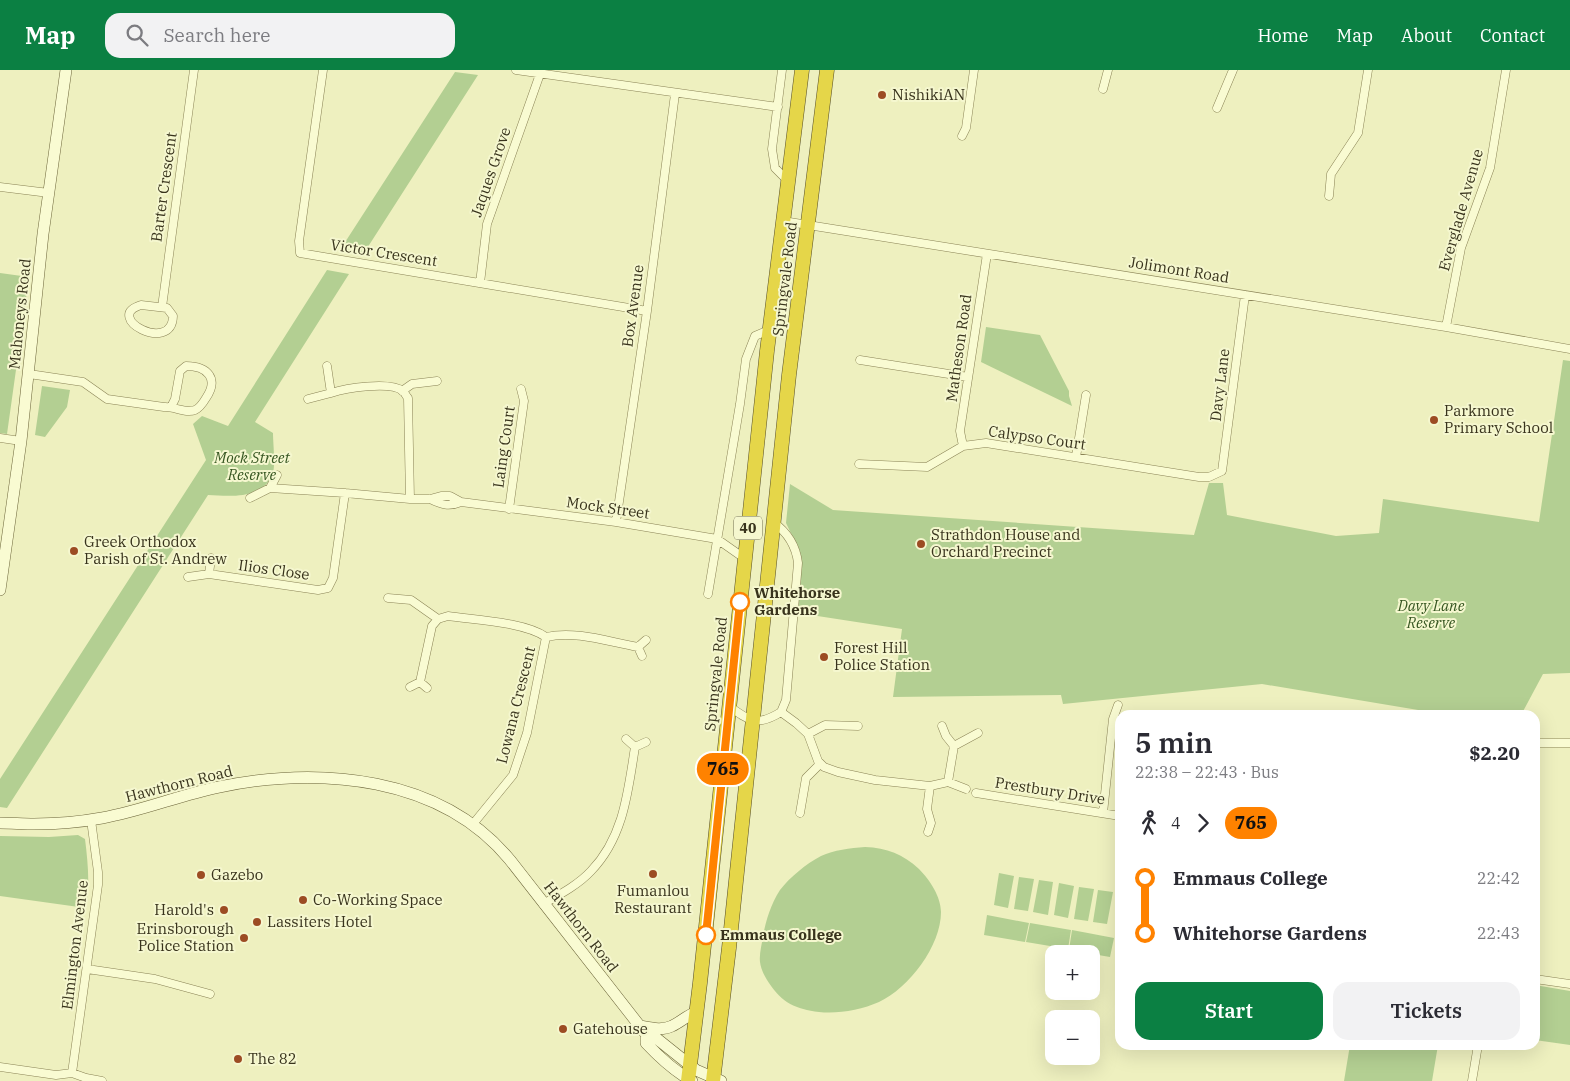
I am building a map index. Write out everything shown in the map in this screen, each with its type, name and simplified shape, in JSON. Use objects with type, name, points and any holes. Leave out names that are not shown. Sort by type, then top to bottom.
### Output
[{"type":"highway","name":"Springvale Road","points":[[690,1077],[769,330],[802,70]]},
{"type":"highway","name":"Springvale Road","points":[[716,1080],[789,375],[827,70]]},
{"type":"main road","name":"Mahoneys Road","points":[[0,590],[21,441],[49,193],[66,70]]},
{"type":"main road","name":"Hawthorn Road","points":[[0,823],[43,824],[91,820],[219,787],[259,781],[316,778],[371,784],[410,792],[450,809],[473,824],[504,852],[643,1030],[646,1043],[654,1052],[673,1069],[690,1077],[716,1080]]},
{"type":"main road","points":[[643,1030],[668,1028],[697,1012]]},
{"type":"street","name":"Barter Crescent","points":[[162,308],[194,70]]},
{"type":"street","name":"Victor Crescent","points":[[323,70],[299,241],[300,254],[647,311]]},
{"type":"street","points":[[516,70],[675,94],[778,107]]},
{"type":"street","points":[[782,70],[772,149],[777,172],[788,181]]},
{"type":"street","points":[[962,136],[966,128],[974,70]]},
{"type":"street","points":[[1103,90],[1108,70]]},
{"type":"street","points":[[1217,108],[1233,70]]},
{"type":"street","points":[[1328,196],[1331,174],[1358,133],[1368,70]]},
{"type":"street","name":"Everglade Avenue","points":[[1446,327],[1461,248],[1490,168],[1506,70]]},
{"type":"street","name":"Jaques Grove","points":[[480,283],[486,224],[540,74]]},
{"type":"street","name":"Box Avenue","points":[[616,522],[647,311],[675,94]]},
{"type":"street","points":[[0,187],[49,193]]},
{"type":"street","name":"Jolimont Road","points":[[783,221],[1446,327],[1570,349]]},
{"type":"street","name":"Matheson Road","points":[[963,446],[960,431],[987,254]]},
{"type":"street","name":"Davy Lane","points":[[1215,474],[1222,470],[1245,295]]},
{"type":"street","points":[[140,305],[162,308],[167,308],[173,316],[170,326],[165,330],[154,333],[145,332],[132,324],[130,318],[134,307],[140,305]]},
{"type":"street","name":"Springvale Road","points":[[708,594],[746,359],[755,336],[769,330]]},
{"type":"street","points":[[860,360],[968,377]]},
{"type":"street","points":[[28,374],[83,382],[107,399],[171,407],[189,412],[201,406],[211,391],[212,382],[205,370],[196,366],[186,366],[180,372],[175,399],[171,407]]},
{"type":"street","points":[[327,366],[331,393]]},
{"type":"street","points":[[402,391],[412,384],[437,381]]},
{"type":"street","points":[[308,399],[360,387],[390,388],[402,391],[408,398],[410,499]]},
{"type":"street","name":"Laing Court","points":[[509,509],[524,401],[521,389]]},
{"type":"street","points":[[1076,457],[1086,395]]},
{"type":"street","points":[[0,438],[21,441]]},
{"type":"street","name":"Calypso Court","points":[[859,464],[927,466],[963,446],[986,443],[1199,477],[1210,477],[1215,474]]},
{"type":"street","points":[[250,498],[270,488],[277,475]]},
{"type":"street","name":"Mock Street","points":[[270,488],[430,499],[441,505],[451,506],[461,502],[616,522],[717,539],[744,558]]},
{"type":"street","name":"Ilios Close","points":[[188,577],[209,574],[318,590],[328,588],[334,578],[346,493]]},
{"type":"street","points":[[729,706],[744,718],[766,720],[781,712],[786,700],[798,563],[794,546],[783,529],[773,522]]},
{"type":"street","points":[[209,574],[211,558]]},
{"type":"street","points":[[388,598],[411,600],[438,619]]},
{"type":"street","points":[[420,682],[432,626],[438,619],[448,616],[517,626],[538,631],[546,637],[558,634],[572,635],[638,647]]},
{"type":"street","name":"Lowana Crescent","points":[[473,824],[513,775],[527,733],[546,637]]},
{"type":"street","points":[[638,647],[646,640]]},
{"type":"street","points":[[638,647],[642,656]]},
{"type":"street","points":[[410,687],[420,682]]},
{"type":"street","points":[[420,682],[427,688]]},
{"type":"street","points":[[1116,710],[1118,704]]},
{"type":"street","points":[[781,712],[808,734],[820,764],[838,772],[864,778],[930,786],[948,782],[966,789]]},
{"type":"street","points":[[1103,813],[1115,713]]},
{"type":"street","points":[[808,734],[825,725],[858,726]]},
{"type":"street","points":[[942,726],[946,736],[954,746],[948,782]]},
{"type":"street","points":[[954,746],[978,733]]},
{"type":"street","points":[[626,739],[635,746]]},
{"type":"street","points":[[635,746],[646,742]]},
{"type":"street","points":[[1540,743],[1570,742]]},
{"type":"street","points":[[543,904],[591,872],[611,844],[624,814],[635,746]]},
{"type":"street","points":[[800,813],[806,778],[820,764]]},
{"type":"street","points":[[928,832],[931,823],[927,809],[930,786]]},
{"type":"street","name":"Prestbury Drive","points":[[976,793],[1115,815]]},
{"type":"street","name":"Elmington Avenue","points":[[72,1073],[98,879],[91,820]]},
{"type":"street","points":[[87,969],[155,979],[210,994]]},
{"type":"street","points":[[1540,980],[1570,984]]},
{"type":"street","points":[[1472,1081],[1477,1050]]},
{"type":"street","points":[[0,1067],[60,1075],[72,1073],[102,1081]]},
{"type":"green space","points":[[455,72],[478,75],[364,253],[340,250]]},
{"type":"green space","name":"Mock Street Reserve","points":[[327,270],[349,274],[255,422],[273,433],[274,462],[272,476],[267,484],[252,493],[234,496],[208,495],[7,808],[0,807],[0,779],[206,460],[193,424],[202,416],[228,426]]},
{"type":"green space","points":[[0,273],[29,277],[7,434],[0,433]]},
{"type":"green space","points":[[986,327],[1040,335],[1069,391],[1072,406],[981,362]]},
{"type":"green space","name":"Davy Lane Reserve","points":[[1563,360],[1570,361],[1570,673],[1543,674],[1524,710],[1418,710],[1262,684],[1063,704],[1061,695],[893,697],[902,629],[798,613],[799,550],[786,523],[790,484],[833,510],[1194,535],[1209,483],[1223,483],[1227,515],[1336,536],[1379,533],[1383,499],[1539,522]]},
{"type":"green space","points":[[42,386],[70,390],[67,407],[45,437],[35,435]]},
{"type":"green space","points":[[78,835],[85,839],[88,865],[86,908],[0,896],[0,836],[49,837]]},
{"type":"green space","points":[[865,847],[888,850],[901,856],[919,869],[927,878],[941,906],[940,925],[936,938],[929,952],[912,976],[890,996],[879,1002],[842,1012],[819,1012],[796,1007],[779,996],[762,971],[760,956],[771,906],[784,885],[815,859],[837,851]]},
{"type":"green space","points":[[999,873],[1014,876],[1008,908],[994,905]]},
{"type":"green space","points":[[1019,877],[1034,879],[1028,911],[1014,909]]},
{"type":"green space","points":[[1039,880],[1053,882],[1048,915],[1033,912]]},
{"type":"green space","points":[[1059,883],[1074,886],[1068,918],[1054,915]]},
{"type":"green space","points":[[1079,887],[1094,889],[1088,921],[1074,919]]},
{"type":"green space","points":[[1098,890],[1113,892],[1107,924],[1093,922]]},
{"type":"green space","points":[[987,915],[1029,923],[1025,942],[984,935]]},
{"type":"green space","points":[[1030,923],[1071,930],[1069,945],[1045,945],[1026,942]]},
{"type":"green space","points":[[1072,930],[1114,938],[1110,957],[1100,955],[1100,945],[1070,945]]},
{"type":"green space","points":[[1540,986],[1570,991],[1570,1045],[1540,1041]]},
{"type":"green space","points":[[1349,1050],[1437,1050],[1432,1081],[1344,1081]]},
{"type":"bus line","name":"765","points":[[706,935],[740,602]]},
{"type":"place","name":"NishikiAN","points":[[882,95]]},
{"type":"place","name":"Parkmore Primary School","points":[[1434,420]]},
{"type":"place","name":"Strathdon House and Orchard Precinct","points":[[921,544]]},
{"type":"place","name":"Greek Orthodox Parish of St. Andrew","points":[[74,551]]},
{"type":"place","name":"Whitehorse Gardens","points":[[740,602]]},
{"type":"place","name":"Forest Hill Police Station","points":[[824,657]]},
{"type":"place","name":"Fumanlou Restaurant","points":[[653,874]]},
{"type":"place","name":"Gazebo","points":[[201,875]]},
{"type":"place","name":"Co-Working Space","points":[[303,900]]},
{"type":"place","name":"Harold's","points":[[224,910]]},
{"type":"place","name":"Lassiters Hotel","points":[[257,922]]},
{"type":"place","name":"Emmaus College","points":[[706,935]]},
{"type":"place","name":"Erinsborough Police Station","points":[[244,938]]},
{"type":"place","name":"Gatehouse","points":[[563,1029]]},
{"type":"place","name":"The 82","points":[[238,1059]]}]
